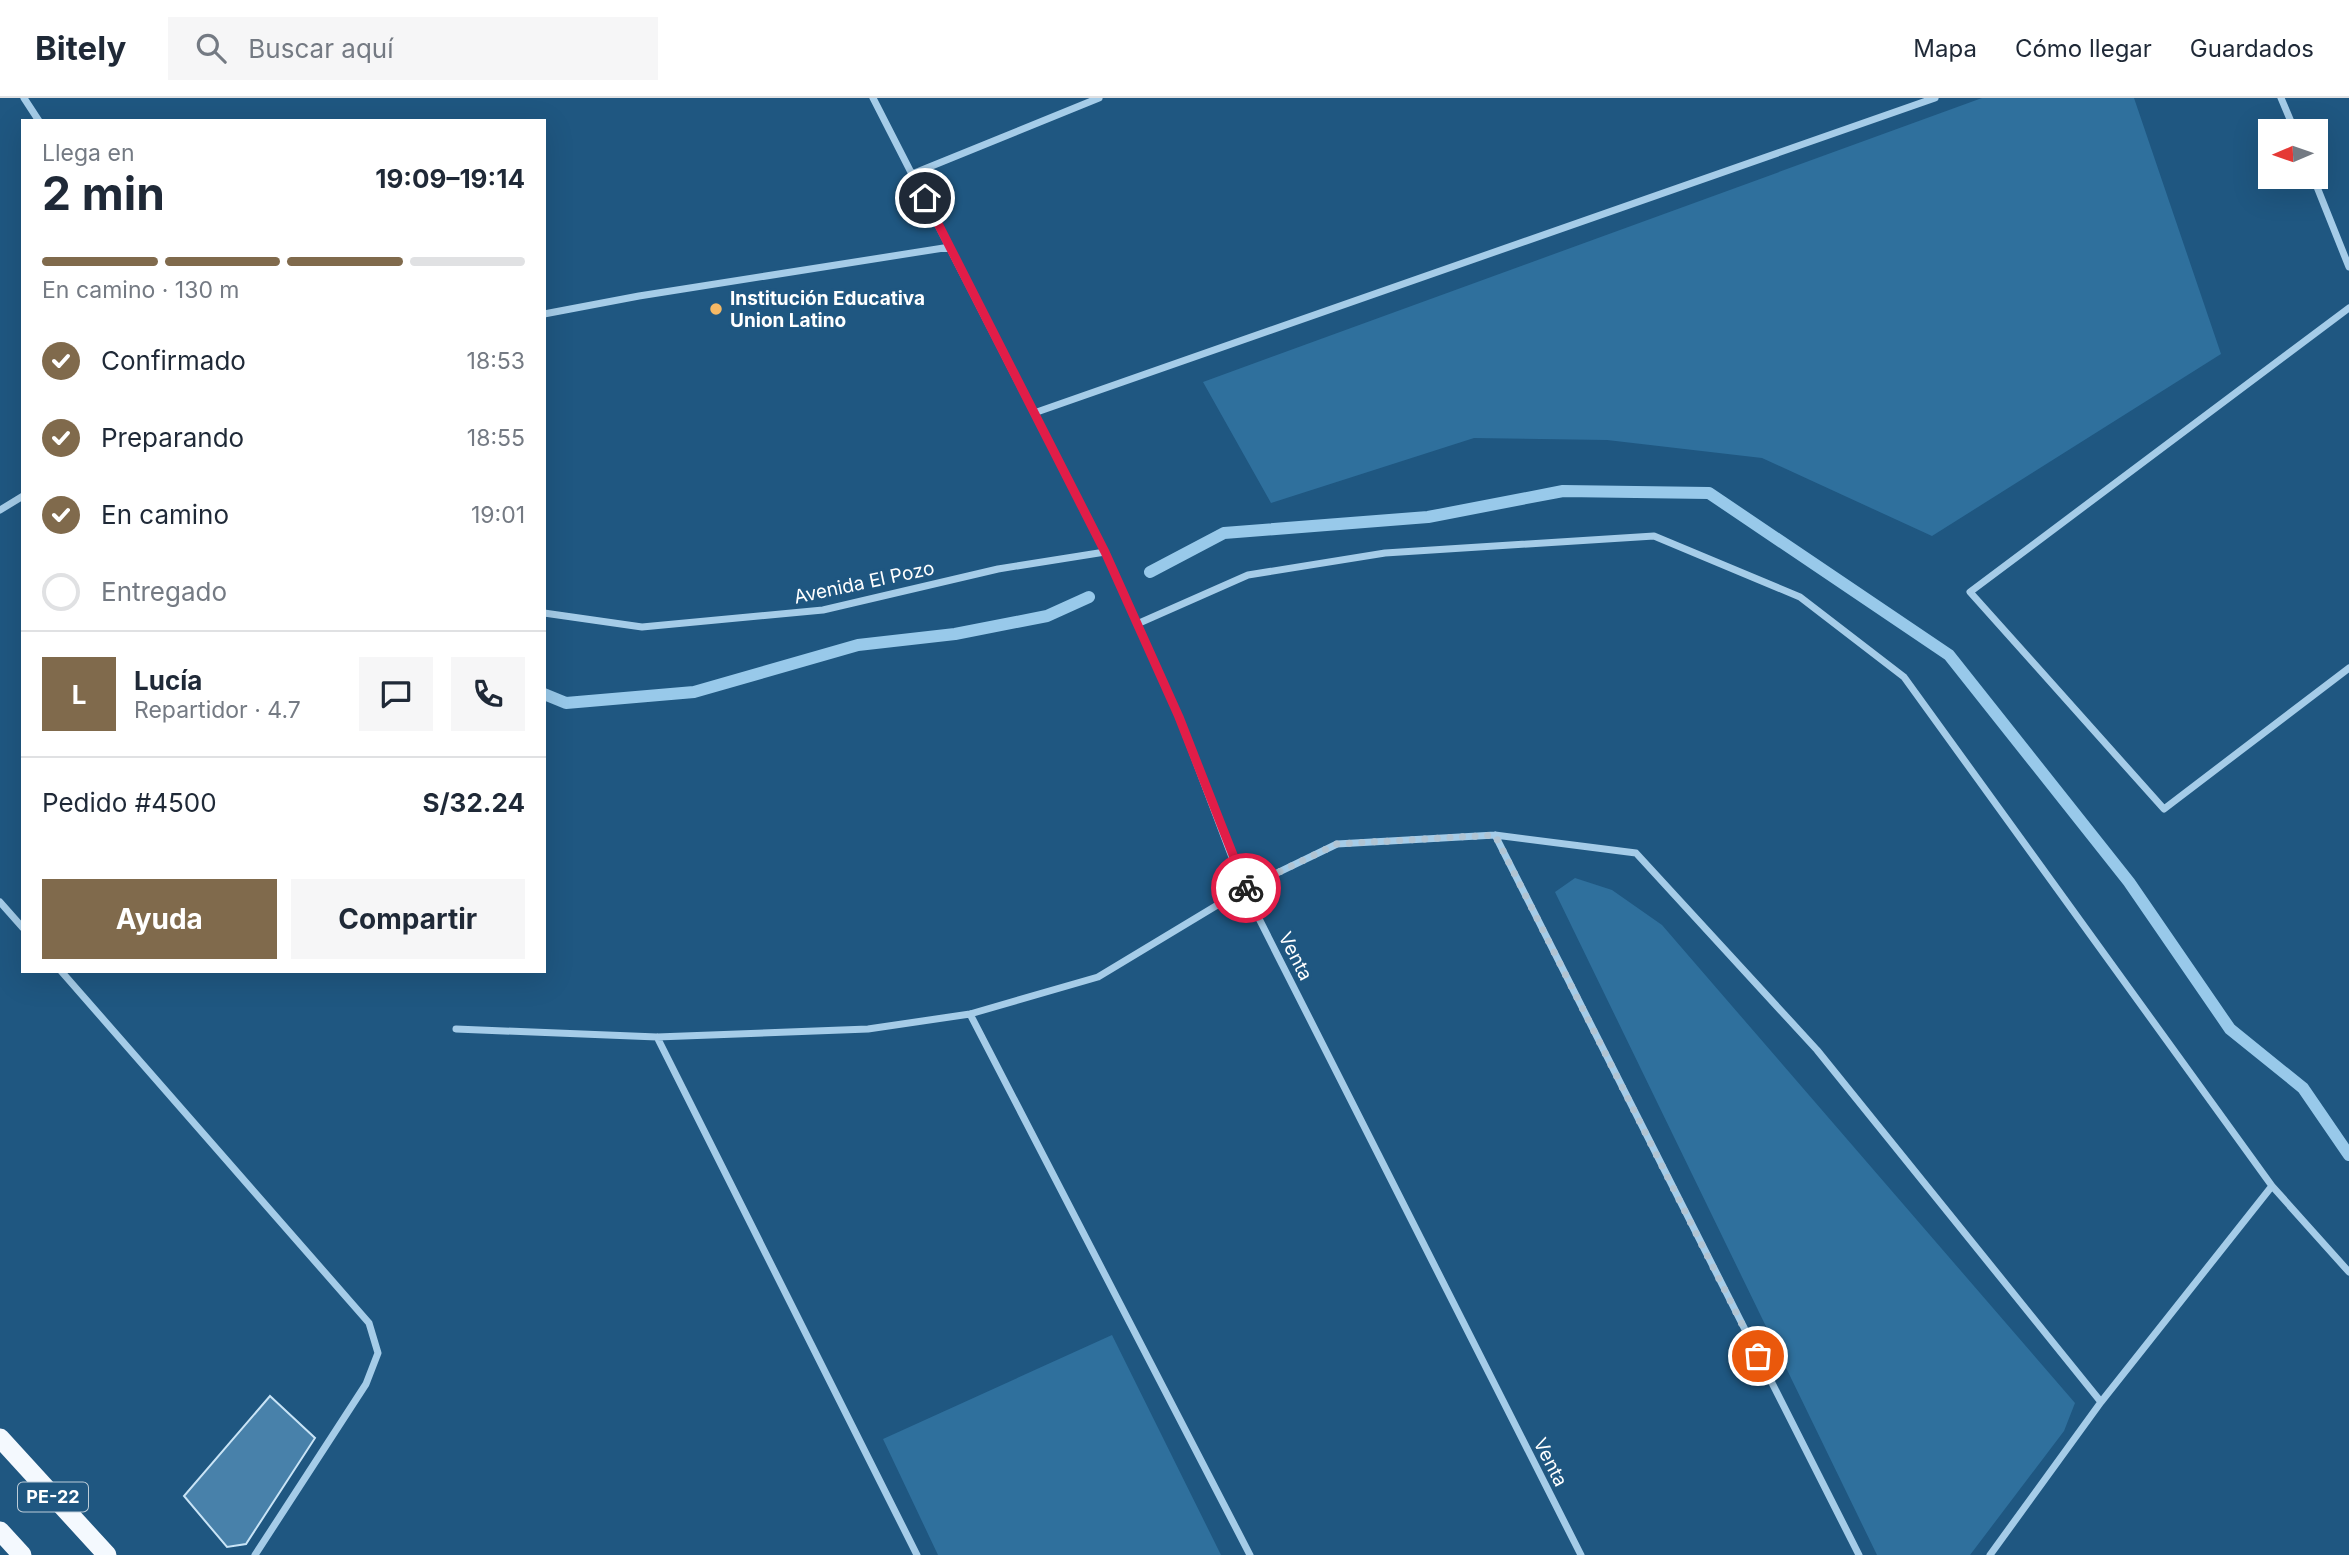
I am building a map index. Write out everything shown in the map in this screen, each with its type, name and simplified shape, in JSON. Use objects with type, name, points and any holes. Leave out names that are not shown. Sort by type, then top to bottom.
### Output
[{"type":"highway","name":"PE-22","points":[[0,1438],[107,1555]]},
{"type":"highway","name":"PE-22","points":[[0,1531],[22,1555]]},
{"type":"street","points":[[24,98],[38,119]]},
{"type":"street","name":"Venta","points":[[873,98],[1105,552],[1179,717],[1244,889],[1581,1555]]},
{"type":"street","points":[[912,174],[1099,98]]},
{"type":"street","points":[[1034,413],[1935,98]]},
{"type":"street","points":[[2281,98],[2290,119]]},
{"type":"street","points":[[2318,189],[2349,267]]},
{"type":"street","points":[[546,314],[639,296],[950,247]]},
{"type":"street","points":[[2349,308],[1970,592],[2164,808],[2349,668]]},
{"type":"street","points":[[0,510],[21,497]]},
{"type":"street","points":[[1137,624],[1248,575],[1385,553],[1654,536],[1800,597],[1904,677],[2272,1186],[2349,1272]]},
{"type":"street","name":"Avenida El Pozo","points":[[546,613],[642,627],[823,610],[998,569],[1105,552]]},
{"type":"street","points":[[1495,835],[1859,1555]]},
{"type":"street","points":[[456,1029],[657,1037],[868,1029],[970,1014],[1098,977],[1244,889],[1337,844],[1495,835],[1636,853],[1817,1050],[2101,1402]]},
{"type":"street","points":[[0,902],[21,926]]},
{"type":"street","points":[[63,973],[369,1323],[378,1353],[366,1384],[255,1555]]},
{"type":"street","points":[[970,1014],[1250,1555]]},
{"type":"street","points":[[657,1037],[917,1555]]},
{"type":"street","points":[[1990,1555],[2101,1402],[2272,1186]]},
{"type":"shaded area","points":[[1982,98],[2134,98],[2221,354],[1932,536],[1762,458],[1607,440],[1474,438],[1271,503],[1203,382]]},
{"type":"shaded area","points":[[1575,878],[1612,890],[1662,925],[2075,1403],[2064,1431],[1970,1555],[1877,1555],[1555,892]]},
{"type":"shaded area","points":[[1112,1335],[1221,1555],[938,1555],[883,1439]]},
{"type":"building","points":[[270,1396],[315,1438],[246,1544],[227,1547],[184,1496]]},
{"type":"waterway","points":[[1150,572],[1224,533],[1428,517],[1563,491],[1709,493],[1949,655],[2129,882],[2230,1029],[2303,1088],[2349,1155]]},
{"type":"waterway","points":[[546,695],[566,703],[694,692],[858,645],[955,634],[1047,616],[1089,597]]},
{"type":"way so far","points":[[1246,888],[1337,844],[1495,835],[1758,1356]]},
{"type":"place","name":"Institución Educativa Union Latino","points":[[716,309]]},
{"type":"route","points":[[925,198],[1105,552],[1179,717],[1244,889],[1246,888]]}]
